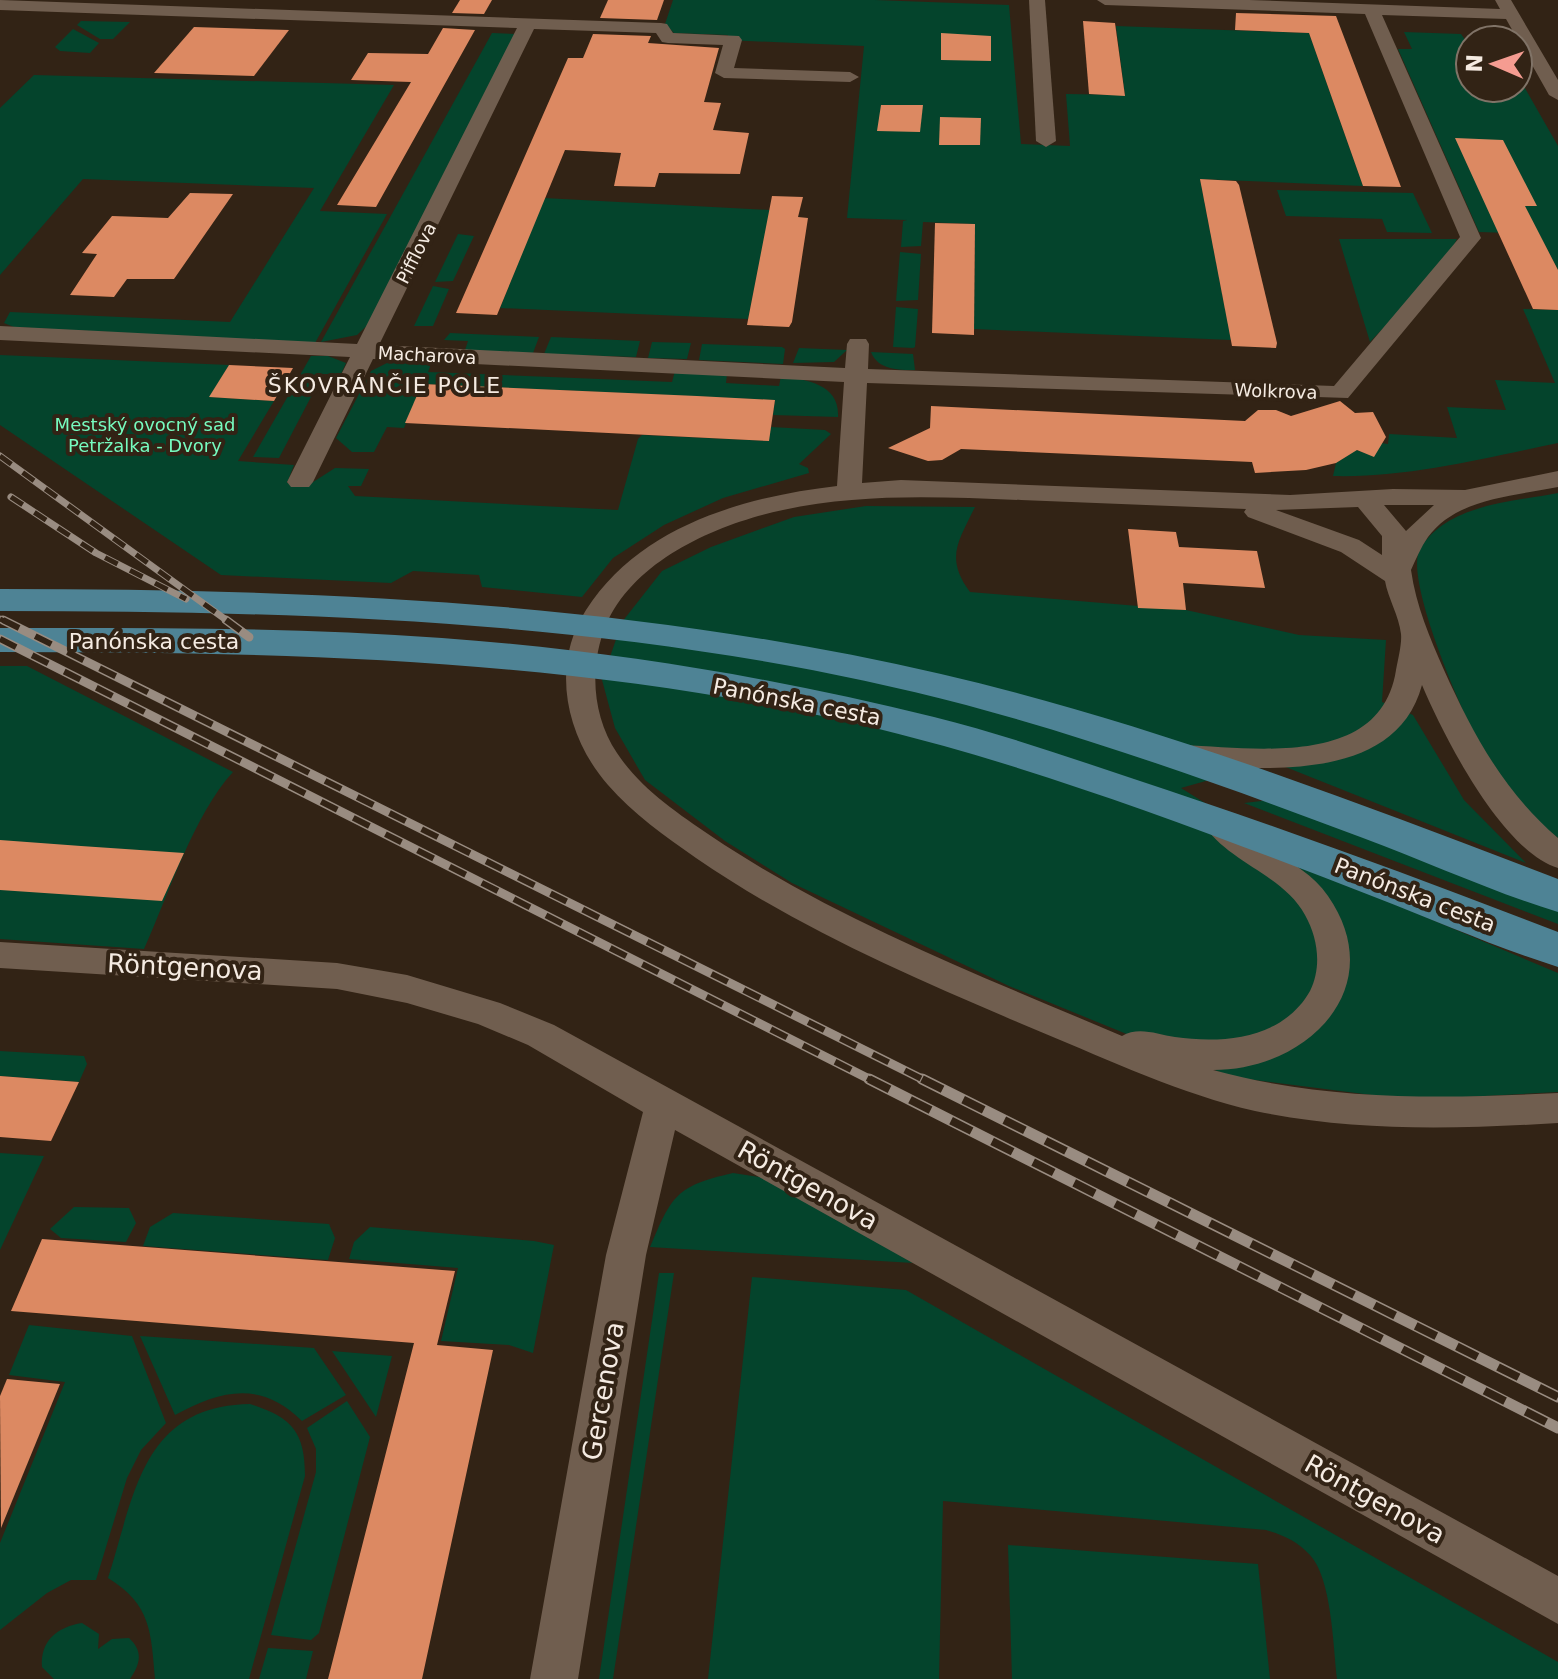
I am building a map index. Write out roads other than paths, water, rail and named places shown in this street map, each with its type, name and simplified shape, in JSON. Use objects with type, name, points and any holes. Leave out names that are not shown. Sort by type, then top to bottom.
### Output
[{"type":"main road","name":"Panónska cesta","points":[[0,600],[278,602],[440,611],[586,624],[754,649],[929,683],[1175,754],[1323,806],[1558,896]]},
{"type":"main road","name":"Panónska cesta","points":[[0,640],[233,641],[440,650],[561,661],[738,689],[915,725],[1216,821],[1558,950]]},
{"type":"street","points":[[1037,0],[1046,141]]},
{"type":"street","points":[[1105,0],[1374,17],[1507,7],[1558,95]]},
{"type":"street","points":[[0,5],[242,7],[661,28],[668,38],[733,40],[724,73],[793,66],[850,77]]},
{"type":"street","name":"Wolkrova","points":[[855,376],[1340,393],[1471,238],[1374,17]]},
{"type":"street","name":"Pifflova","points":[[300,482],[528,23]]},
{"type":"street","name":"Macharova","points":[[0,333],[855,376]]},
{"type":"street","points":[[849,491],[858,344]]},
{"type":"street","points":[[1393,497],[1558,460]]},
{"type":"street","points":[[1558,479],[1465,498],[1226,502],[951,489],[849,491],[785,502],[722,521],[656,550],[624,579],[602,605],[582,650],[579,679],[581,705],[600,752],[619,778],[657,814],[717,858],[904,956],[1081,1034],[1173,1073],[1259,1096],[1333,1108],[1422,1115],[1558,1108]]},
{"type":"street","points":[[1395,575],[1416,531],[1441,511],[1465,498]]},
{"type":"street","points":[[1365,499],[1371,540],[1395,575],[1447,713],[1473,762],[1511,811],[1558,856]]},
{"type":"street","points":[[1226,502],[1350,546],[1395,575]]},
{"type":"street","points":[[1175,754],[1292,757],[1335,752],[1372,738],[1385,728],[1402,703],[1415,634]]},
{"type":"street","points":[[1081,1034],[1164,1049],[1231,1054],[1275,1043],[1300,1027],[1316,1011],[1332,983],[1335,967],[1332,939],[1325,920],[1305,891],[1216,821]]},
{"type":"street","name":"Röntgenova","points":[[0,955],[337,976],[387,985],[488,1013],[541,1035],[1558,1601]]},
{"type":"street","name":"Gercenova","points":[[554,1679],[626,1255],[663,1105]]},
{"type":"railway","points":[[0,456],[229,622]]},
{"type":"railway","points":[[11,497],[96,553],[186,599]]},
{"type":"railway","points":[[0,619],[7,622]]},
{"type":"railway","points":[[3,620],[926,1081]]},
{"type":"railway","points":[[226,620],[249,637]]},
{"type":"railway","points":[[0,639],[873,1081]]},
{"type":"railway","points":[[869,1079],[1558,1428]]},
{"type":"railway","points":[[922,1079],[926,1081]]},
{"type":"railway","points":[[926,1081],[1558,1397]]},
{"type":"district","name":"ŠKOVRÁNČIE POLE","points":[[385,385]]},
{"type":"park label","name":"Mestský ovocný sad Petržalka - Dvory","points":[[145,434]]}]
